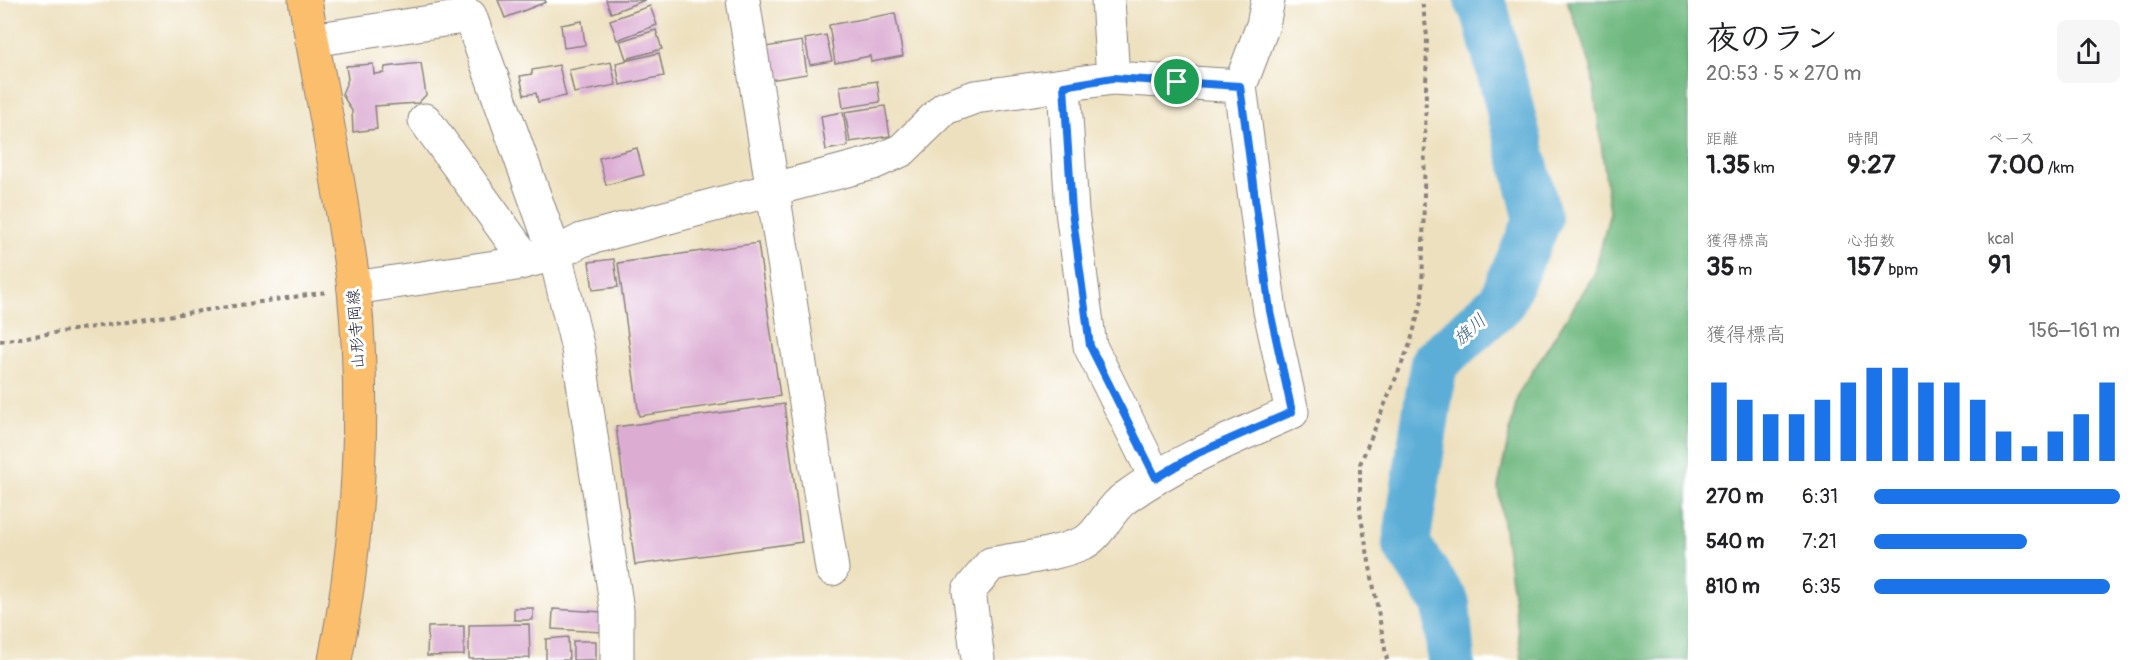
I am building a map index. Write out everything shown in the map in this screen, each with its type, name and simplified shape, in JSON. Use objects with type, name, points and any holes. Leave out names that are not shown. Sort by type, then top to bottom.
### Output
[{"type":"main road","name":"山形寺岡線","points":[[305,0],[335,161],[354,288],[360,371],[358,462],[346,605],[335,660]]},
{"type":"street","points":[[743,0],[832,569]]},
{"type":"street","points":[[1108,0],[1113,78]]},
{"type":"street","points":[[978,660],[969,591],[991,564],[1068,548],[1087,541],[1122,500],[1156,478],[1198,453],[1292,412],[1270,311],[1240,86],[1263,25],[1268,0]]},
{"type":"street","points":[[312,40],[470,16],[541,258],[578,349],[592,430],[617,610],[617,660]]},
{"type":"street","points":[[354,288],[541,258],[582,240],[873,163],[902,150],[945,108],[975,97],[1113,78],[1240,86]]},
{"type":"street","points":[[1064,86],[1072,211],[1090,346],[1156,478]]},
{"type":"street","points":[[425,120],[541,258]]},
{"type":"path","points":[[1387,660],[1360,512],[1360,464],[1410,344],[1422,300],[1427,36],[1422,0]]},
{"type":"path","points":[[0,341],[354,288]]},
{"type":"green space","points":[[1567,0],[1688,0],[1688,660],[1522,660],[1498,487],[1518,394],[1594,275],[1610,212],[1591,66]]},
{"type":"building","points":[[498,0],[545,0],[546,2],[505,18]]},
{"type":"building","points":[[606,0],[645,0],[611,13]]},
{"type":"building","points":[[650,6],[657,25],[617,40],[610,20]]},
{"type":"building","points":[[895,13],[903,56],[871,62],[870,56],[835,63],[829,25]]},
{"type":"building","points":[[582,21],[585,45],[564,48],[561,25]]},
{"type":"building","points":[[656,30],[662,49],[626,59],[620,41]]},
{"type":"building","points":[[826,35],[832,61],[810,65],[805,39]]},
{"type":"building","points":[[802,41],[807,74],[770,80],[765,47]]},
{"type":"building","points":[[659,53],[664,76],[620,85],[616,63]]},
{"type":"building","points":[[611,62],[616,85],[574,93],[569,70]]},
{"type":"building","points":[[421,63],[426,95],[418,103],[375,106],[377,129],[353,132],[352,111],[342,94],[348,79],[346,66],[373,64],[374,74],[384,73],[385,67]]},
{"type":"building","points":[[559,65],[566,96],[538,102],[536,93],[524,95],[520,76],[532,74],[532,70]]},
{"type":"building","points":[[877,81],[880,102],[843,108],[840,86]]},
{"type":"building","points":[[885,106],[890,136],[850,142],[845,112]]},
{"type":"building","points":[[843,112],[848,146],[826,150],[821,116]]},
{"type":"building","points":[[637,148],[644,175],[606,185],[599,158]]},
{"type":"building","points":[[758,243],[780,396],[639,416],[618,263]]},
{"type":"building","points":[[614,259],[618,287],[593,290],[589,262]]},
{"type":"building","points":[[784,404],[802,542],[635,565],[616,427]]},
{"type":"building","points":[[514,608],[533,608],[533,620],[514,620]]},
{"type":"building","points":[[553,609],[603,612],[601,632],[552,629]]},
{"type":"building","points":[[529,624],[530,658],[469,659],[469,625]]},
{"type":"building","points":[[464,626],[464,655],[427,656],[428,627]]},
{"type":"building","points":[[568,637],[569,660],[546,660],[546,639]]},
{"type":"building","points":[[573,641],[596,641],[596,660],[573,660]]},
{"type":"waterway","name":"旗川","points":[[1451,660],[1446,604],[1406,544],[1434,363],[1501,303],[1538,219],[1486,15],[1478,0]]},
{"type":"route","points":[[1113,78],[1177,82],[1240,86],[1270,311],[1292,412],[1198,453],[1156,478],[1090,346],[1072,211],[1064,86],[1113,78]]}]
